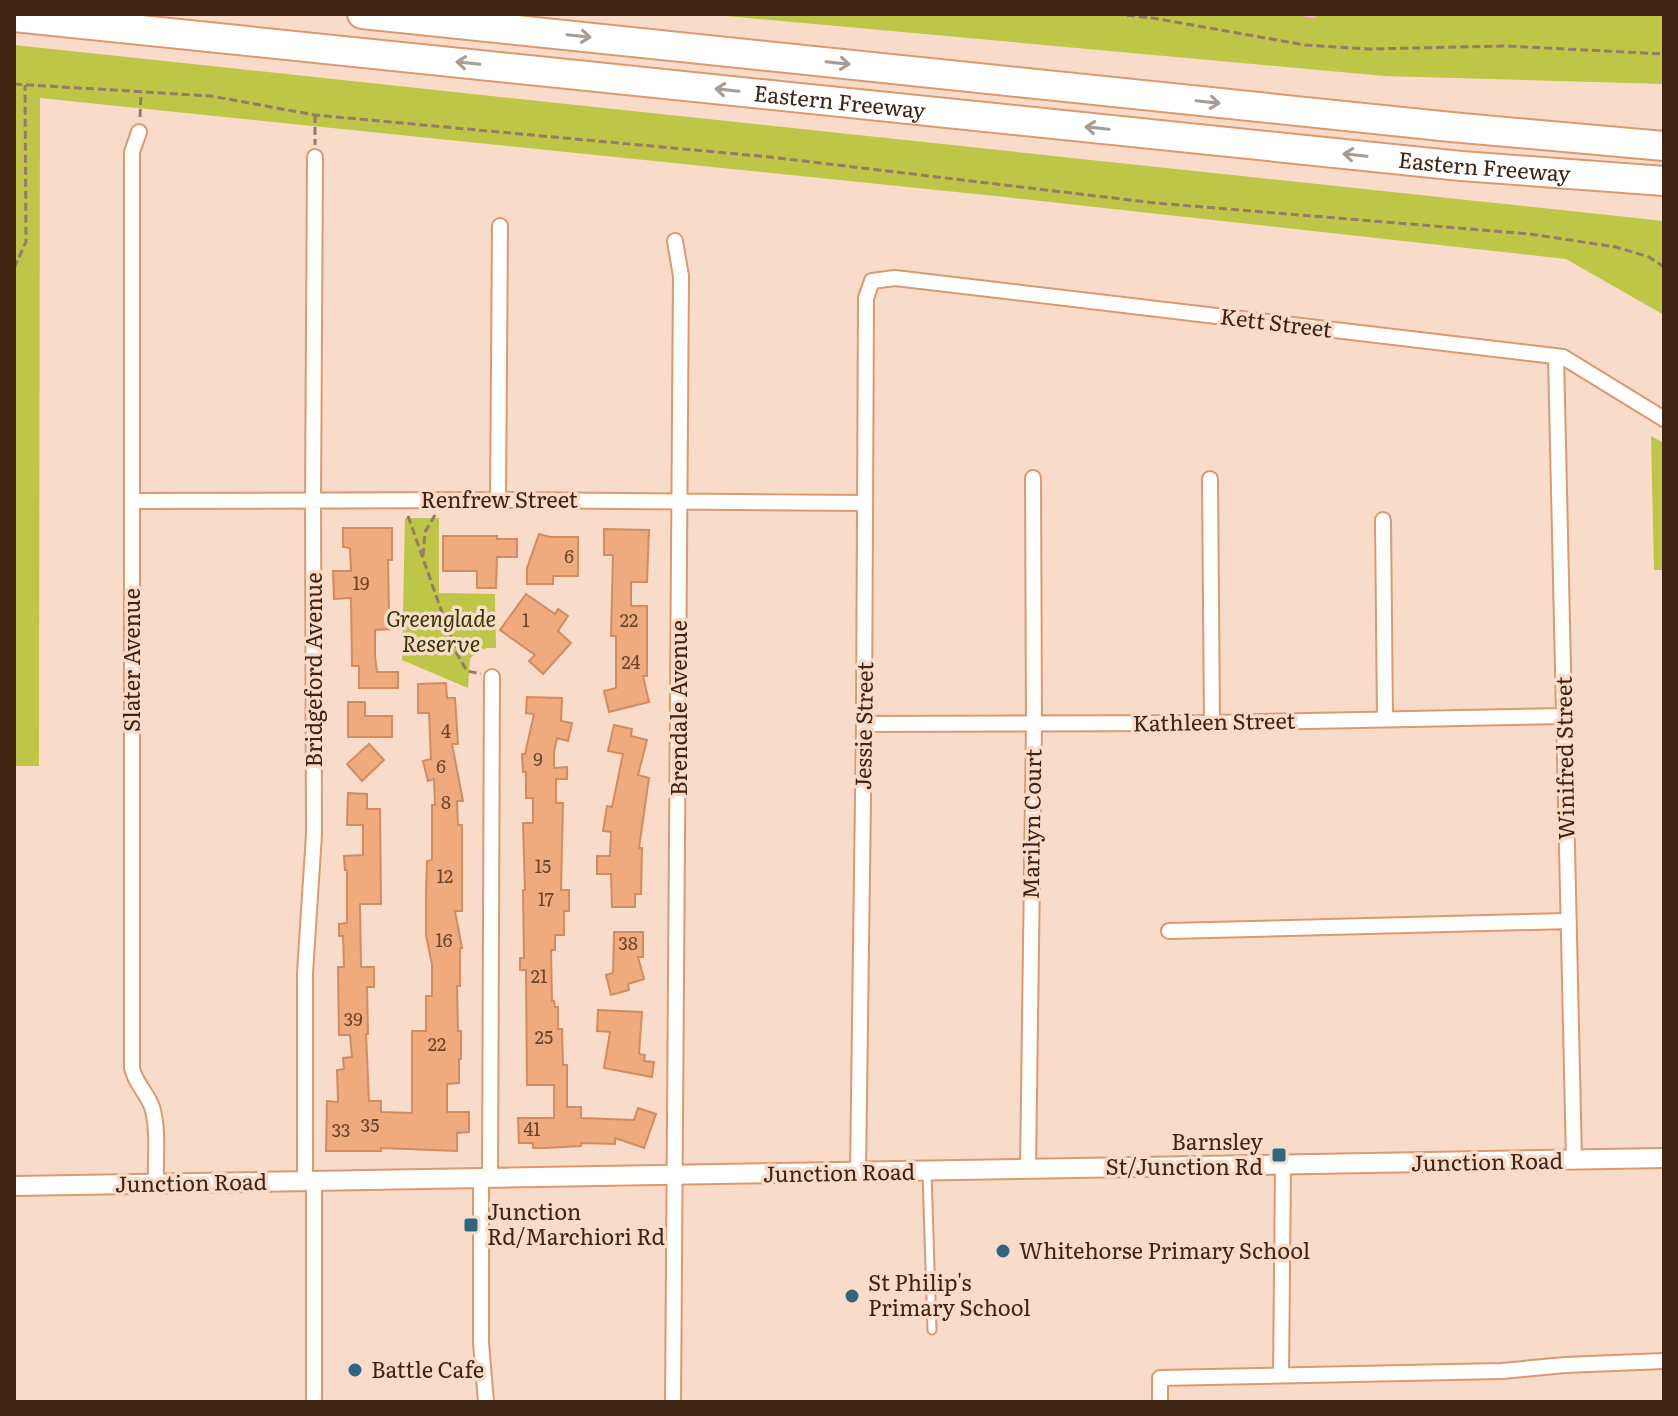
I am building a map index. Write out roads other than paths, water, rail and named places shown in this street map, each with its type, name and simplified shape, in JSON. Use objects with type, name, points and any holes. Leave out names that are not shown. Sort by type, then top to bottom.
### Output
[{"type":"highway","name":"Eastern Freeway","points":[[362,14],[1451,127],[1664,146]]},
{"type":"highway","name":"Eastern Freeway","points":[[14,17],[1461,166],[1664,184]]},
{"type":"highway","points":[[1451,127],[1664,127]]},
{"type":"street","name":"Slater Avenue","points":[[139,132],[132,152],[132,1068],[154,1116],[156,1184]]},
{"type":"street","name":"Bridgeford Avenue","points":[[314,1402],[305,973],[314,834],[315,157]]},
{"type":"street","points":[[498,500],[500,226]]},
{"type":"street","name":"Brendale Avenue","points":[[673,1402],[681,276],[675,241]]},
{"type":"street","name":"Kett Street","points":[[872,281],[895,278],[1563,357],[1664,419]]},
{"type":"street","name":"Jessie Street","points":[[858,1172],[866,298],[872,281]]},
{"type":"street","name":"Winifred Street","points":[[1556,356],[1574,1160]]},
{"type":"street","name":"Marilyn Court","points":[[1028,1170],[1034,724],[1033,478]]},
{"type":"street","points":[[1210,479],[1212,723]]},
{"type":"street","name":"Renfrew Street","points":[[132,501],[680,500],[865,503]]},
{"type":"street","points":[[1383,520],[1385,719]]},
{"type":"street","points":[[486,1402],[481,1343],[492,677]]},
{"type":"street","name":"Kathleen Street","points":[[864,724],[1212,723],[1564,716]]},
{"type":"street","points":[[1169,931],[1569,921]]},
{"type":"street","name":"Junction Road","points":[[14,1186],[1664,1158]]},
{"type":"street","points":[[1281,1375],[1283,1166]]},
{"type":"street","points":[[1160,1402],[1160,1378],[1502,1371],[1664,1361]]},
{"type":"lane","points":[[927,1171],[932,1330]]},
{"type":"waterway","points":[[1302,14],[1316,14]]},
{"type":"place","name":"Barnsley St/Junction Rd","points":[[1279,1155]]},
{"type":"place","name":"Junction Rd/Marchiori Rd","points":[[471,1225]]},
{"type":"place","name":"Whitehorse Primary School","points":[[1003,1251]]},
{"type":"place","name":"St Philip's Primary School","points":[[852,1296]]},
{"type":"place","name":"Battle Cafe","points":[[355,1370]]},
{"type":"park label","name":"Greenglade Reserve","points":[[441,632]]}]
